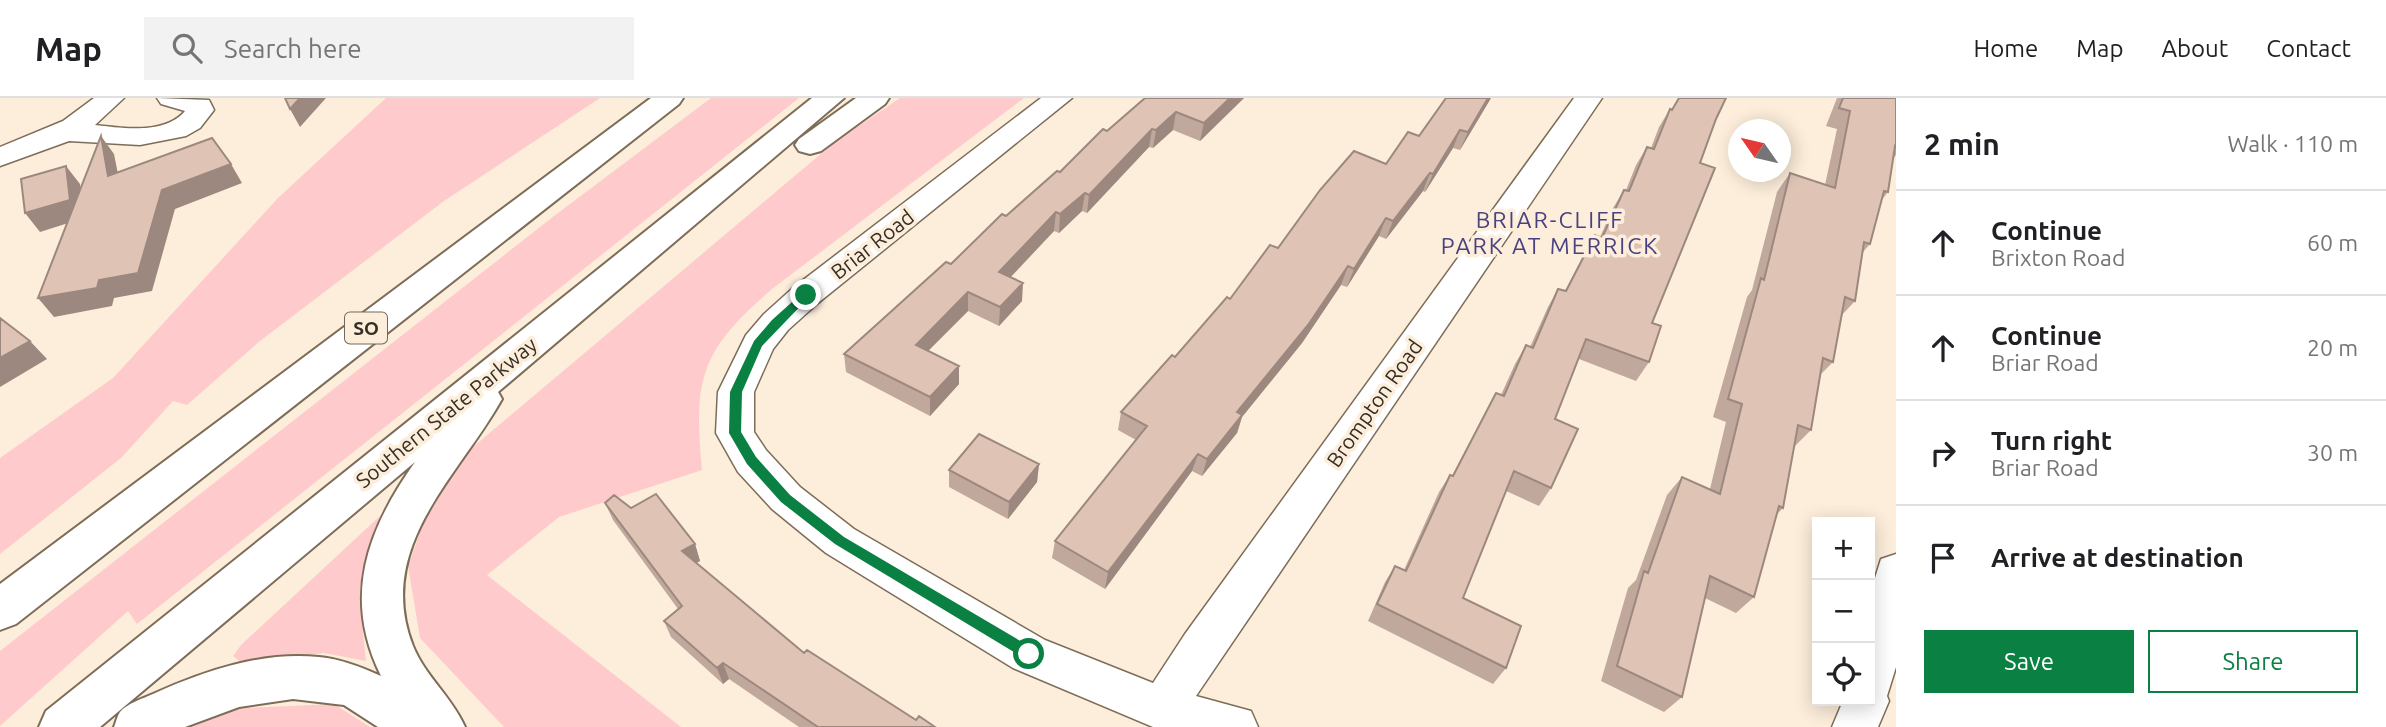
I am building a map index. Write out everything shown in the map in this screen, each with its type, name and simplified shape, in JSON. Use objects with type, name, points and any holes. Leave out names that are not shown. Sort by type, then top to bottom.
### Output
[{"type":"highway","name":"SO","points":[[0,610],[668,98]]},
{"type":"highway","name":"Southern State Parkway","points":[[63,727],[830,98]]},
{"type":"highway","points":[[603,284],[748,195],[816,140],[876,98]]},
{"type":"highway","points":[[441,727],[401,669],[390,645],[383,617],[382,584],[388,551],[400,520],[417,491],[512,359]]},
{"type":"highway","points":[[138,727],[191,701],[228,689],[287,678],[319,679],[346,684],[373,696],[415,727]]},
{"type":"street","points":[[0,157],[67,132],[110,98]]},
{"type":"street","points":[[67,132],[144,135],[181,130],[197,117],[199,106],[171,98]]},
{"type":"street","name":"Briar Road","points":[[1058,98],[806,295],[776,323],[758,344],[736,392],[735,433],[752,461],[786,498],[840,541],[1029,654],[1162,709],[1234,727]]},
{"type":"street","name":"Brompton Road","points":[[1162,709],[1201,648],[1588,98]]},
{"type":"street","points":[[1875,662],[1896,572]]},
{"type":"street","points":[[1855,727],[1864,706]]},
{"type":"shaded area","points":[[386,98],[600,98],[444,201],[260,341],[187,405],[173,401],[121,458],[0,554],[0,458],[113,378],[278,198]]},
{"type":"shaded area","points":[[711,98],[799,98],[137,624],[128,611],[0,726],[0,651],[554,216]]},
{"type":"shaded area","points":[[900,98],[1024,98],[772,289],[730,330],[716,349],[701,388],[699,411],[702,470],[559,517],[487,575],[681,727],[504,727],[420,638],[408,566],[430,504],[473,447],[835,142]]},
{"type":"shaded area","points":[[381,515],[386,518],[374,545],[361,614],[366,661],[324,653],[242,663],[233,656],[241,645]]},
{"type":"shaded area","points":[[334,704],[370,727],[183,727],[219,709]]},
{"type":"building","points":[[285,98],[300,98],[290,109]]},
{"type":"building","points":[[1145,98],[1230,98],[1204,123],[1176,112],[1156,130],[1152,129],[1089,195],[1085,193],[1060,214],[1056,212],[999,272],[1023,283],[1000,307],[968,292],[916,345],[959,366],[930,397],[844,354],[946,262],[951,264],[1002,214],[1006,216],[1057,171],[1060,172],[1103,129],[1107,131]]},
{"type":"building","points":[[1446,98],[1488,98],[1468,132],[1460,130],[1433,174],[1430,173],[1393,221],[1386,218],[1354,269],[1348,266],[1308,325],[1237,412],[1242,415],[1207,459],[1198,454],[1108,572],[1055,541],[1147,426],[1121,412],[1172,355],[1175,357],[1227,297],[1230,299],[1270,245],[1278,248],[1320,190],[1354,151],[1386,164],[1408,132],[1419,136]]},
{"type":"building","points":[[1679,98],[1726,98],[1700,163],[1715,168],[1652,323],[1661,326],[1649,362],[1586,339],[1555,419],[1578,429],[1551,488],[1514,471],[1463,598],[1521,626],[1506,668],[1377,604],[1395,566],[1406,571],[1450,475],[1453,476],[1496,393],[1504,396],[1526,345],[1533,348],[1558,289],[1566,291],[1595,235],[1602,238],[1624,190],[1629,191],[1647,147],[1654,149],[1670,109],[1672,110]]},
{"type":"building","points":[[1843,98],[1896,98],[1896,147],[1888,192],[1884,191],[1870,244],[1864,242],[1855,301],[1845,297],[1833,362],[1823,358],[1811,430],[1798,425],[1783,508],[1779,506],[1754,597],[1710,576],[1682,697],[1617,666],[1644,571],[1648,573],[1682,477],[1720,494],[1742,404],[1728,399],[1761,278],[1764,280],[1788,182],[1791,182],[1791,173],[1835,188],[1850,111],[1839,108]]},
{"type":"building","points":[[101,136],[108,176],[212,138],[231,164],[162,190],[138,273],[99,280],[97,288],[38,298]]},
{"type":"building","points":[[66,166],[70,200],[25,213],[21,179]]},
{"type":"building","points":[[0,318],[30,341],[0,358]]},
{"type":"building","points":[[979,434],[1039,464],[1009,502],[949,470]]},
{"type":"building","points":[[656,494],[695,544],[682,551],[804,653],[807,650],[916,720],[919,716],[935,727],[818,727],[723,663],[717,668],[664,621],[682,606],[605,503],[614,495],[631,508]]},
{"type":"district","name":"BRIAR-CLIFF PARK AT MERRICK","points":[[1550,232]]},
{"type":"route","points":[[806,295],[758,344],[736,392],[735,433],[752,461],[786,498],[840,541],[1029,654]]}]
